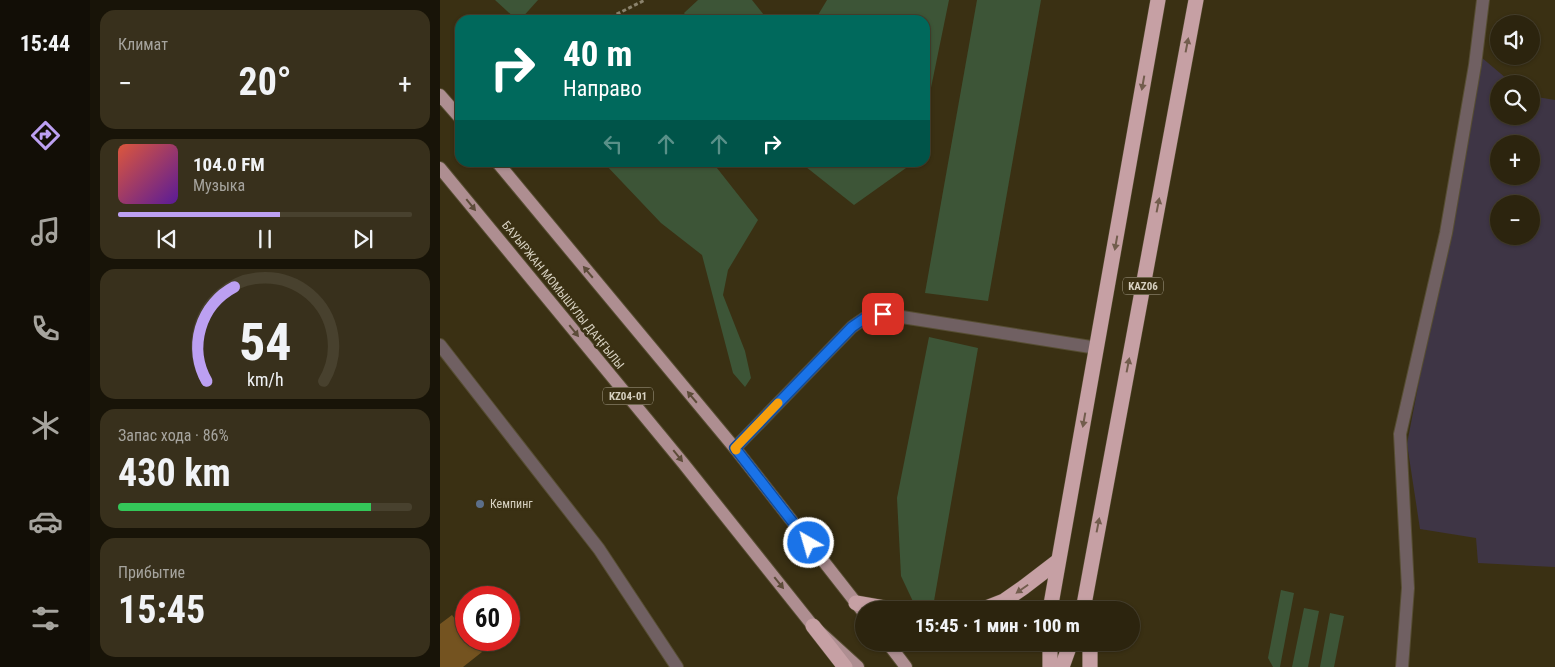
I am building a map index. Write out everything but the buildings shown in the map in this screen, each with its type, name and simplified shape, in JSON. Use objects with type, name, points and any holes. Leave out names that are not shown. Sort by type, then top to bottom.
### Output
[{"type":"highway","name":"KАZ06","points":[[1051,601],[1158,0]]},
{"type":"highway","name":"KАZ06","points":[[1085,601],[1196,0]]},
{"type":"highway","points":[[1004,601],[1058,561]]},
{"type":"highway","points":[[1090,572],[1090,601]]},
{"type":"highway","name":"KZ04-01","points":[[813,626],[845,667]]},
{"type":"highway","points":[[1050,651],[1050,667]]},
{"type":"highway","points":[[1062,667],[1068,651]]},
{"type":"highway","points":[[1090,651],[1090,667]]},
{"type":"main road","points":[[440,94],[455,112]]},
{"type":"main road","points":[[501,167],[735,448],[855,602]]},
{"type":"main road","name":"БАУЫРЖАН МОМЫШҰЛЫ ДАҢҒЫЛЫ","points":[[440,168],[683,463],[813,626],[858,667]]},
{"type":"main road","points":[[894,651],[906,667]]},
{"type":"street","points":[[1402,667],[1408,588],[1400,434],[1446,234],[1475,66],[1483,0]]},
{"type":"street","points":[[735,448],[852,327],[865,318],[883,314],[1097,348]]},
{"type":"street","points":[[440,345],[599,549],[677,667]]},
{"type":"path","points":[[614,15],[645,0]]},
{"type":"shaded area","points":[[1481,57],[1502,75],[1490,75],[1490,125],[1540,125],[1540,98],[1555,100],[1555,567],[1478,563],[1476,538],[1420,529],[1407,444]]},
{"type":"green space","points":[[495,0],[538,0],[524,15],[512,15]]},
{"type":"green space","points":[[698,0],[752,0],[764,15],[685,15],[684,13]]},
{"type":"green space","points":[[827,0],[949,0],[930,93],[930,15],[818,15]]},
{"type":"green space","points":[[977,0],[1041,0],[988,301],[925,293]]},
{"type":"green space","points":[[608,167],[716,167],[758,220],[728,270],[723,295],[745,351],[751,378],[745,387],[733,373],[702,255],[661,223]]},
{"type":"green space","points":[[806,167],[907,167],[854,205]]},
{"type":"green space","points":[[929,337],[978,348],[934,601],[913,601],[901,576],[897,498]]},
{"type":"green space","points":[[1281,590],[1294,593],[1280,667],[1273,667],[1268,658]]},
{"type":"green space","points":[[1304,608],[1319,611],[1308,667],[1292,667]]},
{"type":"green space","points":[[1330,613],[1344,616],[1334,667],[1320,667]]},
{"type":"slow traffic","points":[[736,450],[735,448],[778,403]]},
{"type":"place","name":"Кемпинг","points":[[480,504]]},
{"type":"route","points":[[809,543],[735,448],[852,327],[865,318],[883,314]]}]
